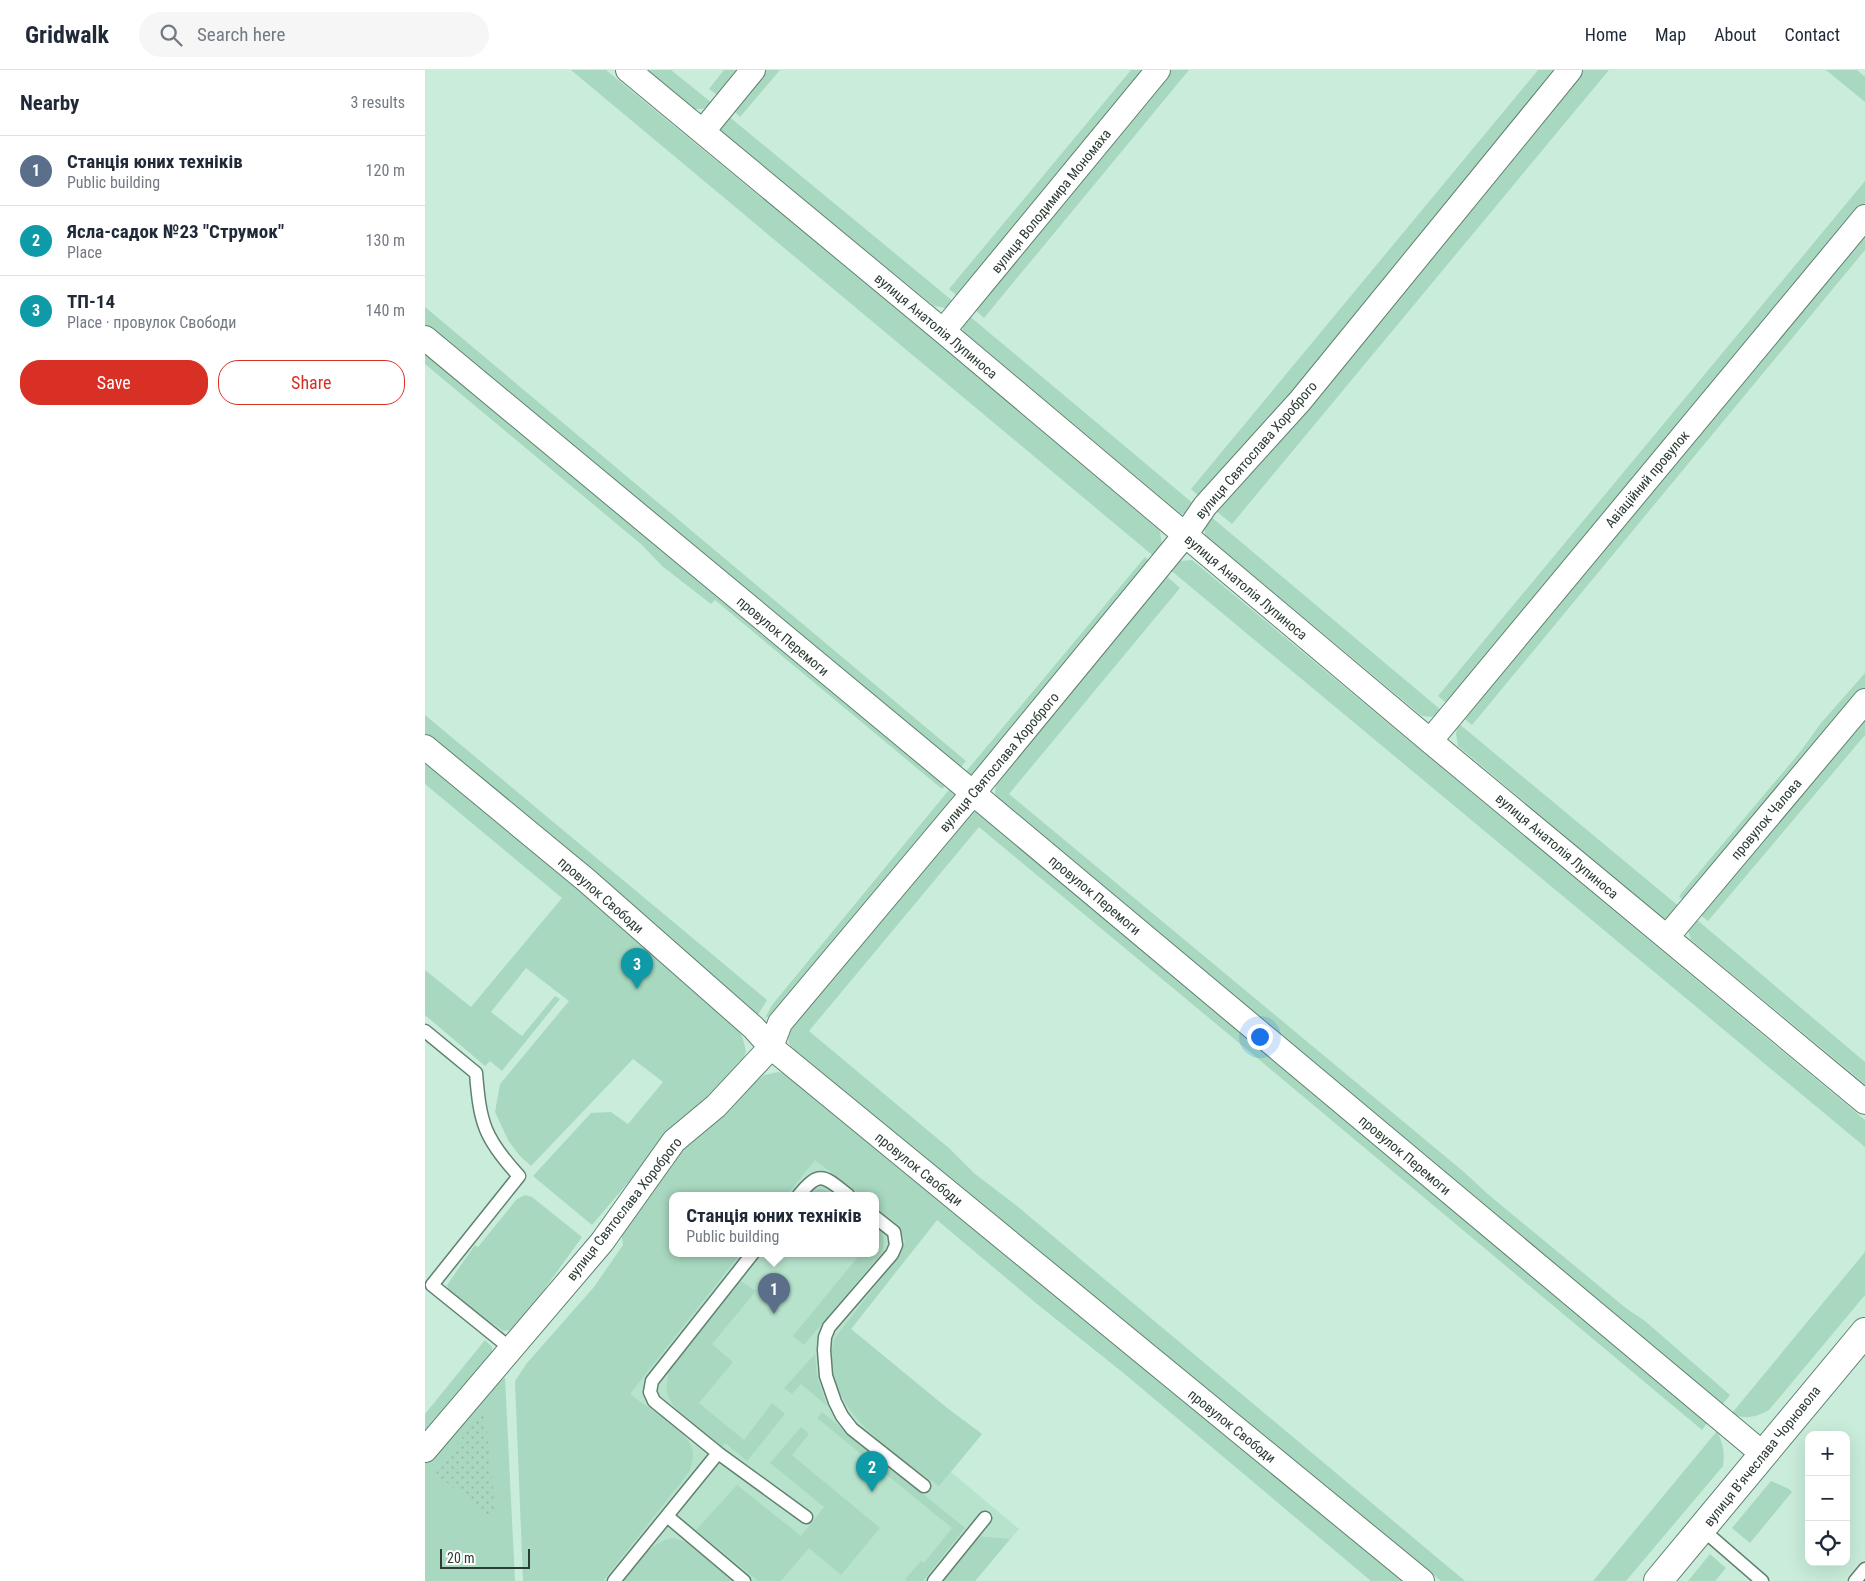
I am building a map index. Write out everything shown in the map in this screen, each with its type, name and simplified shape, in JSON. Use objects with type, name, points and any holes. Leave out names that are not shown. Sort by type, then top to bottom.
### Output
[{"type":"main road","name":"вулиця Вʼячеслава Чорновола","points":[[1658,1581],[1865,1332]]},
{"type":"street","name":"вулиця Анатолія Лупиноса","points":[[628,70],[1865,1102]]},
{"type":"street","points":[[703,131],[753,70]]},
{"type":"street","name":"вулиця Володимира Мономаха","points":[[943,331],[1158,70]]},
{"type":"street","name":"вулиця Святослава Хороброго","points":[[425,1450],[602,1242],[674,1141],[716,1106],[771,1047],[780,1023],[973,794],[1185,535],[1205,506],[1300,401],[1571,70]]},
{"type":"street","name":"Авіаційний провулок","points":[[1430,741],[1865,217]]},
{"type":"street","name":"провулок Перемоги","points":[[425,338],[1763,1454]]},
{"type":"street","name":"провулок Чалова","points":[[1667,937],[1865,701]]},
{"type":"street","name":"провулок Свободи","points":[[425,747],[593,886],[754,1028],[771,1047],[1422,1581]]},
{"type":"lane","points":[[425,1031],[476,1073],[481,1115],[487,1134],[501,1155],[519,1176],[428,1283],[510,1348]]},
{"type":"lane","points":[[801,1192],[809,1182],[818,1178],[829,1180],[844,1192]]},
{"type":"lane","points":[[879,1220],[894,1232],[896,1245],[892,1254],[829,1326],[825,1337],[824,1350],[826,1376],[838,1409],[852,1429],[925,1486]]},
{"type":"lane","points":[[750,1257],[652,1381],[650,1392],[654,1401],[718,1454],[806,1517]]},
{"type":"lane","points":[[614,1581],[718,1454]]},
{"type":"lane","points":[[667,1516],[744,1581]]},
{"type":"lane","points":[[934,1581],[985,1518]]},
{"type":"lane","points":[[1702,1529],[1762,1581]]},
{"type":"lane","points":[[1855,1581],[1865,1569]]},
{"type":"shaded area","points":[[571,70],[606,70],[915,324],[1160,531],[1162,547],[1157,559]]},
{"type":"shaded area","points":[[647,70],[671,70],[712,103],[703,109],[695,109]]},
{"type":"shaded area","points":[[724,70],[740,70],[719,96],[709,89]]},
{"type":"shaded area","points":[[763,70],[780,70],[740,117],[731,108]]},
{"type":"shaded area","points":[[1131,70],[1148,70],[960,298],[949,289]]},
{"type":"shaded area","points":[[1167,70],[1189,70],[984,318],[972,307]]},
{"type":"shaded area","points":[[1538,70],[1556,70],[1203,500],[1191,489]]},
{"type":"shaded area","points":[[1580,70],[1609,70],[1232,524],[1216,511]]},
{"type":"shaded area","points":[[1826,70],[1857,70],[1865,77],[1865,102]]},
{"type":"shaded area","points":[[727,115],[954,302],[946,308],[934,306],[721,132],[721,121]]},
{"type":"shaded area","points":[[1865,181],[1865,203],[1449,705],[1438,696]]},
{"type":"shaded area","points":[[1865,232],[1865,250],[1472,725],[1462,717]]},
{"type":"shaded area","points":[[425,307],[966,761],[958,770],[425,330]]},
{"type":"shaded area","points":[[967,314],[1195,505],[1189,513],[1181,514],[963,331],[962,323]]},
{"type":"shaded area","points":[[425,349],[948,782],[942,789],[715,600],[711,604],[662,566],[642,545],[425,364]]},
{"type":"shaded area","points":[[1210,516],[1441,710],[1432,717],[1422,716],[1206,536],[1203,526]]},
{"type":"shaded area","points":[[1145,557],[1153,565],[975,780],[964,774]]},
{"type":"shaded area","points":[[1192,560],[1865,1120],[1865,1147],[1168,568],[1180,561]]},
{"type":"shaded area","points":[[1163,573],[1180,588],[1009,794],[1464,1172],[1490,1196],[1627,1309],[1645,1321],[1730,1395],[1722,1405],[1000,807],[995,793],[996,783]]},
{"type":"shaded area","points":[[1865,673],[1865,689],[1686,903],[1679,896],[1800,752],[1821,723]]},
{"type":"shaded area","points":[[425,715],[767,1000],[756,1018],[425,736]]},
{"type":"shaded area","points":[[1865,719],[1865,735],[1708,921],[1699,914]]},
{"type":"shaded area","points":[[1458,723],[1681,908],[1673,917],[1665,920],[1458,746],[1456,734]]},
{"type":"shaded area","points":[[425,761],[724,1010],[738,1028],[743,1039],[746,1051],[743,1061],[701,1109],[671,1132],[592,1225],[533,1176],[591,1113],[611,1112],[628,1124],[663,1082],[633,1059],[531,1166],[519,1155],[508,1140],[495,1112],[500,1084],[569,1001],[526,968],[491,1012],[522,1036],[555,996],[560,999],[502,1071],[490,1061],[485,1066],[425,1015],[425,970],[471,1007],[562,898],[425,784]]},
{"type":"shaded area","points":[[953,785],[956,799],[779,1012],[765,1018],[772,1005]]},
{"type":"shaded area","points":[[973,811],[985,816],[1708,1422],[1702,1430],[979,827],[809,1031],[950,1149],[975,1174],[1017,1206],[1465,1581],[1441,1581],[800,1058],[788,1038],[790,1028],[964,813]]},
{"type":"shaded area","points":[[1696,919],[1865,1062],[1865,1084],[1691,940],[1688,930]]},
{"type":"shaded area","points":[[778,1072],[796,1076],[1403,1581],[1371,1581],[1121,1371],[937,1220],[851,1329],[947,1408],[982,1434],[939,1486],[882,1443],[863,1425],[848,1406],[837,1386],[832,1363],[834,1339],[901,1253],[905,1242],[899,1225],[879,1210],[879,1192],[857,1192],[815,1160],[789,1192],[669,1192],[669,1257],[738,1257],[630,1394],[673,1425],[688,1440],[693,1454],[690,1471],[603,1581],[523,1581],[515,1381],[527,1363],[594,1287],[623,1245],[621,1232],[686,1140],[764,1075]]},
{"type":"shaded area","points":[[772,1081],[937,1220],[851,1329],[947,1408],[982,1434],[951,1472],[1019,1529],[975,1581],[592,1581],[542,1361],[669,1256],[879,1257],[879,1192],[680,1192]]},
{"type":"shaded area","points":[[821,1189],[830,1192],[810,1192]]},
{"type":"shaded area","points":[[525,1195],[532,1197],[582,1237],[520,1323],[512,1330],[503,1331],[450,1293],[447,1285],[475,1245],[478,1247],[517,1199]]},
{"type":"shaded area","points":[[879,1228],[883,1236],[883,1251],[879,1256]]},
{"type":"shaded area","points":[[1865,1252],[1865,1295],[1769,1410],[1756,1416],[1747,1417],[1732,1413]]},
{"type":"shaded area","points":[[858,1257],[878,1257],[804,1345],[793,1336]]},
{"type":"shaded area","points":[[739,1280],[756,1291],[712,1344],[733,1362],[699,1403],[744,1440],[772,1403],[785,1414],[747,1461],[725,1443],[722,1447],[684,1417],[672,1403],[667,1390],[669,1369]]},
{"type":"shaded area","points":[[485,1340],[492,1347],[492,1359],[425,1438],[425,1414]]},
{"type":"shaded area","points":[[815,1354],[817,1376],[827,1406],[801,1384],[792,1394],[784,1388]]},
{"type":"shaded area","points":[[505,1378],[515,1581],[425,1581],[425,1463],[489,1386]]},
{"type":"shaded area","points":[[485,1410],[495,1511],[490,1517],[434,1472]]},
{"type":"shaded area","points":[[822,1412],[965,1528],[923,1581],[907,1581],[905,1579],[921,1561],[924,1563],[952,1528],[817,1418]]},
{"type":"shaded area","points":[[801,1427],[809,1434],[792,1455],[880,1528],[841,1575],[809,1548],[781,1581],[758,1581],[696,1530],[737,1485],[801,1536],[824,1507],[770,1463]]},
{"type":"shaded area","points":[[1717,1431],[1723,1448],[1723,1466],[1626,1581],[1593,1581]]},
{"type":"shaded area","points":[[1771,1481],[1792,1492],[1750,1543],[1732,1528]]},
{"type":"shaded area","points":[[975,1536],[1010,1539],[975,1581],[939,1581]]},
{"type":"shaded area","points":[[672,1538],[687,1542],[732,1581],[623,1581],[650,1549]]},
{"type":"shaded area","points":[[1710,1554],[1726,1568],[1715,1581],[1688,1581]]},
{"type":"place","name":"ТП-14","points":[[637,989]]},
{"type":"place","name":"Станція юних техніків","points":[[774,1314]]},
{"type":"place","name":"Ясла-садок №23 \"Струмок\"","points":[[872,1492]]}]
